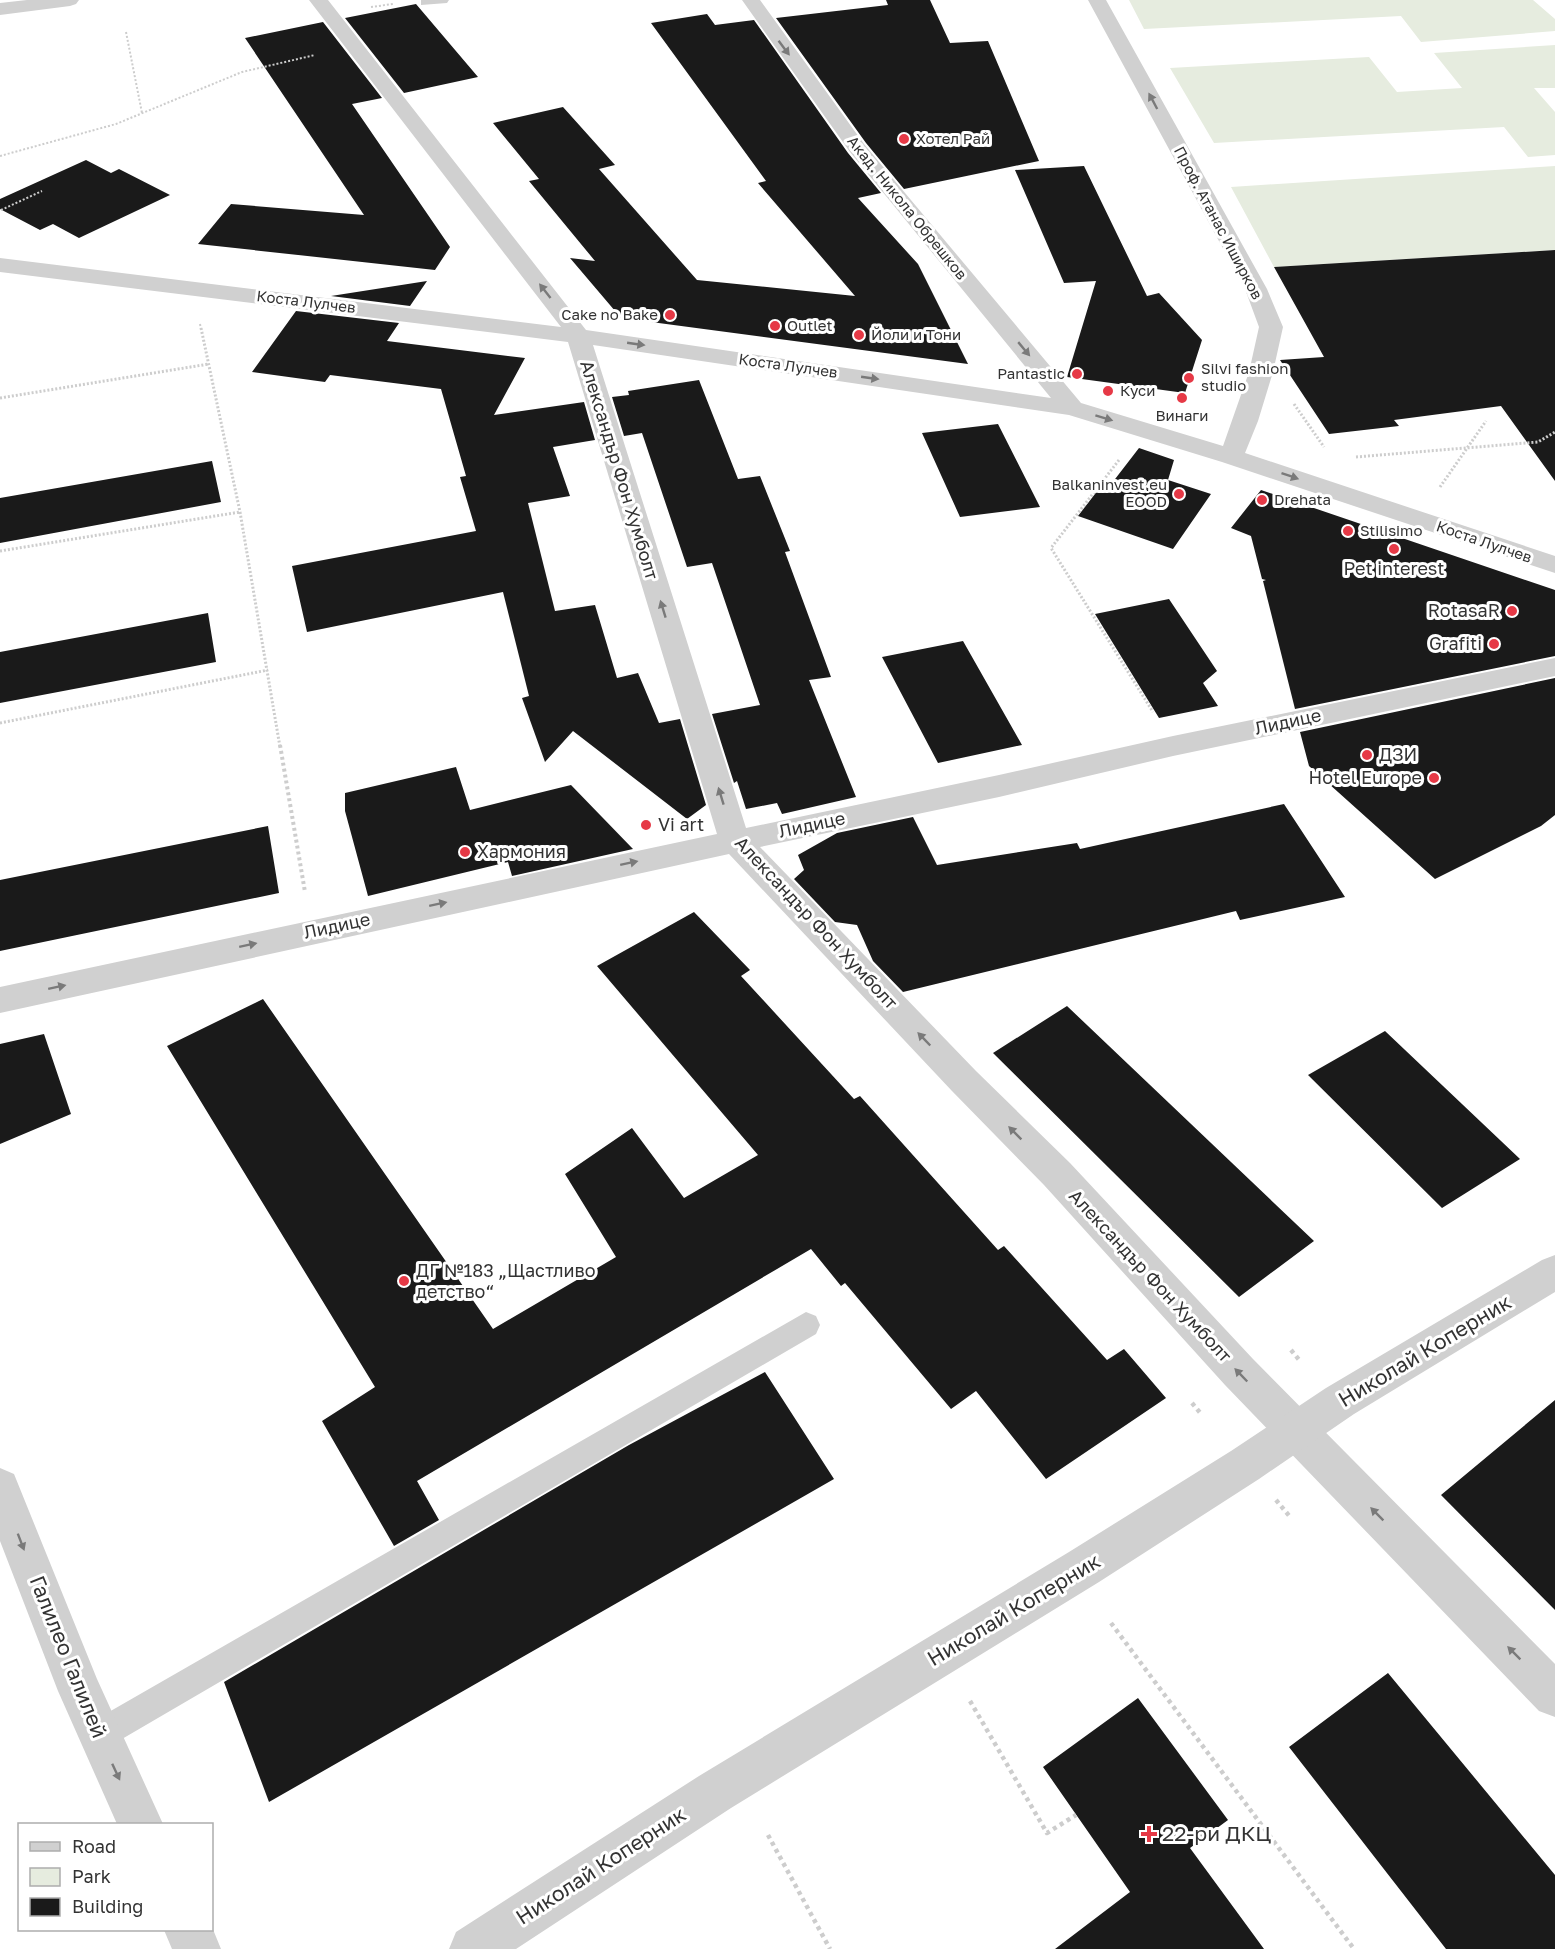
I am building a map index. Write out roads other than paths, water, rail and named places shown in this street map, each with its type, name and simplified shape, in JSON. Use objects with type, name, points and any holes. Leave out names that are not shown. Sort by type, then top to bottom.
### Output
[{"type":"street","points":[[0,9],[70,0]]},
{"type":"street","name":"Александър Фон Хумболт","points":[[318,0],[578,336],[735,841],[964,1081],[1057,1174],[1239,1372],[1555,1695]]},
{"type":"street","name":"Акад. Никола Обрешков","points":[[751,0],[857,148],[1072,408]]},
{"type":"street","name":"Проф. Атанас Иширков","points":[[1098,0],[1256,289],[1270,327],[1261,372],[1246,421],[1231,457]]},
{"type":"street","name":"Коста Лулчев","points":[[0,265],[578,336],[1072,408],[1231,457],[1555,565]]},
{"type":"street","name":"Лидице","points":[[0,1000],[999,786],[1173,746],[1555,667]]},
{"type":"street","name":"Николай Коперник","points":[[473,1949],[715,1792],[1084,1567],[1340,1401],[1555,1272]]},
{"type":"street","name":"Галилео Галилей","points":[[0,1488],[99,1735],[140,1823]]},
{"type":"street","points":[[189,1931],[197,1949]]},
{"type":"lane","points":[[426,2],[442,0]]},
{"type":"lane","points":[[99,1735],[806,1325]]},
{"type":"place","name":"Хотел Рай","points":[[904,139]]},
{"type":"place","name":"Cake no Bake","points":[[670,315]]},
{"type":"place","name":"Outlet","points":[[775,326]]},
{"type":"place","name":"Йоли и Тони","points":[[859,335]]},
{"type":"place","name":"Pantastic","points":[[1077,374]]},
{"type":"place","name":"Silvi fashion studio","points":[[1189,378]]},
{"type":"place","name":"Куси","points":[[1108,391]]},
{"type":"place","name":"Винаги","points":[[1182,398]]},
{"type":"place","name":"Balkaninvest.eu EOOD","points":[[1179,494]]},
{"type":"place","name":"Drehata","points":[[1262,500]]},
{"type":"place","name":"Stilisimo","points":[[1348,531]]},
{"type":"place","name":"Pet interest","points":[[1394,549]]},
{"type":"place","name":"RotasaR","points":[[1512,611]]},
{"type":"place","name":"Grafiti","points":[[1494,644]]},
{"type":"place","name":"ДЗИ","points":[[1367,755]]},
{"type":"place","name":"Hotel Europe","points":[[1434,778]]},
{"type":"place","name":"Vi art","points":[[646,825]]},
{"type":"place","name":"Хармония","points":[[465,852]]},
{"type":"place","name":"ДГ №183 „Щастливо детство“","points":[[404,1281]]},
{"type":"place","name":"22-ри ДКЦ","points":[[1149,1834]]}]
